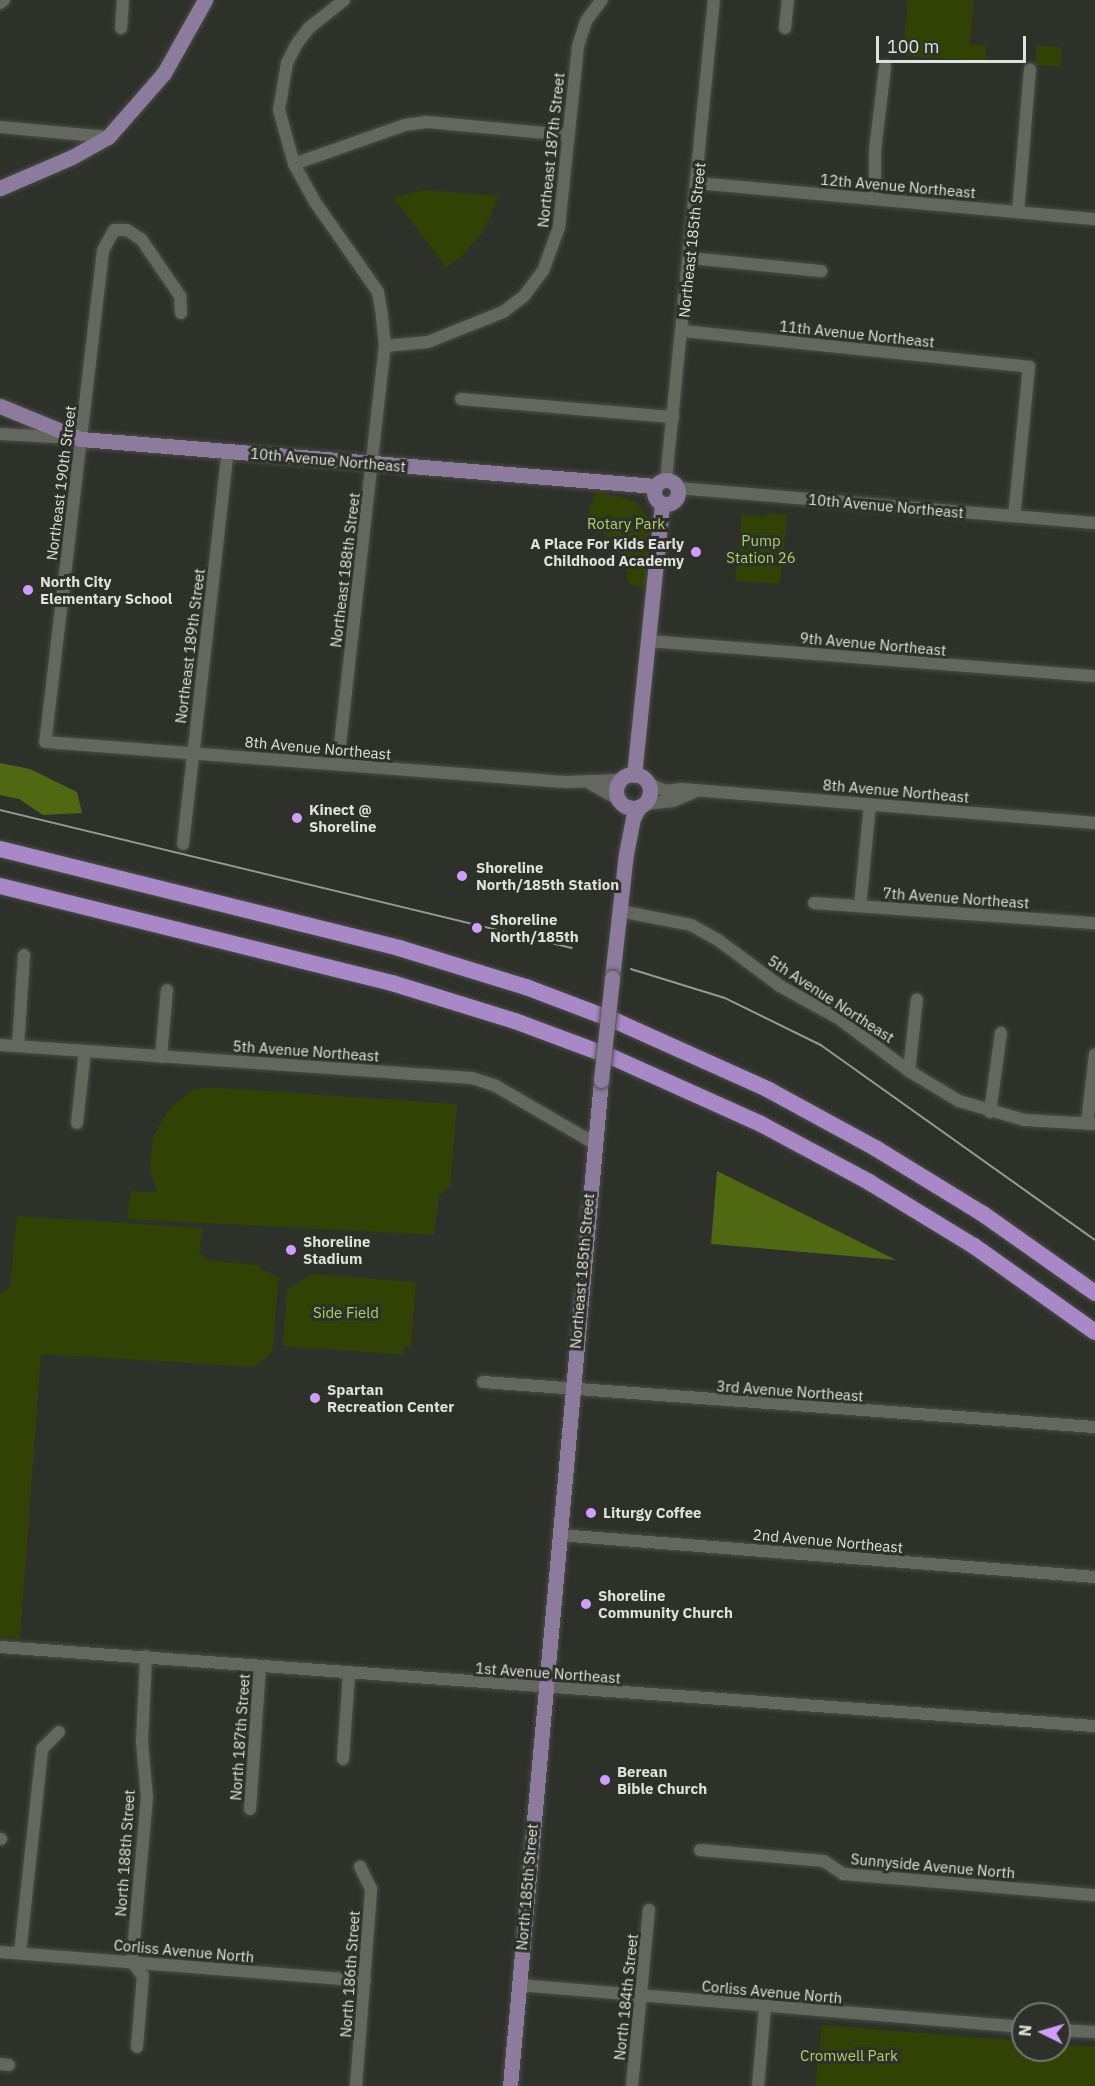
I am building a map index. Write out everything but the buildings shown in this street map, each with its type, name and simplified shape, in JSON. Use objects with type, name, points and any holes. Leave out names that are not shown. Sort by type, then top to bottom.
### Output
[{"type":"highway","points":[[0,849],[399,948],[589,1011],[713,1063],[842,1128],[948,1191],[1095,1293]]},
{"type":"highway","points":[[0,886],[392,983],[515,1021],[631,1065],[752,1119],[869,1182],[974,1246],[1095,1332]]},
{"type":"highway","points":[[1051,1261],[1095,1284]]},
{"type":"main road","points":[[0,188],[72,157],[108,137],[164,73],[205,0]]},
{"type":"main road","points":[[0,406],[81,439]]},
{"type":"main road","name":"10th Avenue Northeast","points":[[81,439],[373,464],[666,485]]},
{"type":"main road","points":[[666,485],[676,500],[662,503],[654,495],[666,485]]},
{"type":"main road","points":[[647,783],[627,777],[648,641],[662,503]]},
{"type":"main road","name":"Northeast 185th Street","points":[[626,854],[619,801],[627,777]]},
{"type":"main road","name":"Northeast 185th Street","points":[[545,1688],[594,1143],[612,978],[626,854],[633,818],[650,794],[647,783]]},
{"type":"main road","points":[[619,801],[642,806]]},
{"type":"main road","name":"North 185th Street","points":[[510,2086],[545,1688]]},
{"type":"street","points":[[0,3],[4,0]]},
{"type":"street","points":[[121,28],[123,0]]},
{"type":"street","name":"Northeast 188th Street","points":[[338,763],[385,346],[378,292],[315,202],[294,164],[279,110],[287,63],[309,28],[344,0]]},
{"type":"street","name":"Northeast 187th Street","points":[[385,346],[428,342],[503,312],[524,296],[543,271],[560,227],[578,46],[586,21],[602,0]]},
{"type":"street","name":"Northeast 185th Street","points":[[666,485],[714,0]]},
{"type":"street","points":[[785,28],[788,0]]},
{"type":"street","points":[[874,198],[874,150],[885,67]]},
{"type":"street","points":[[1018,212],[1030,70]]},
{"type":"street","points":[[294,164],[372,135],[427,122],[568,135]]},
{"type":"street","points":[[0,127],[108,137]]},
{"type":"street","name":"12th Avenue Northeast","points":[[697,183],[1095,219]]},
{"type":"street","name":"Northeast 190th Street","points":[[45,742],[103,251],[114,230],[127,230],[142,240],[180,296],[181,313]]},
{"type":"street","points":[[690,258],[820,271]]},
{"type":"street","name":"11th Avenue Northeast","points":[[683,331],[1029,367],[1014,516]]},
{"type":"street","points":[[461,399],[673,417]]},
{"type":"street","name":"10th Avenue Northeast","points":[[0,434],[81,439]]},
{"type":"street","name":"Northeast 189th Street","points":[[183,844],[228,452]]},
{"type":"street","name":"10th Avenue Northeast","points":[[666,485],[1095,523]]},
{"type":"street","name":"9th Avenue Northeast","points":[[648,641],[1095,676]]},
{"type":"street","name":"8th Avenue Northeast","points":[[45,742],[587,783],[627,777]]},
{"type":"street","name":"8th Avenue Northeast","points":[[587,783],[619,801]]},
{"type":"street","name":"8th Avenue Northeast","points":[[647,783],[666,791],[870,804],[1095,823]]},
{"type":"street","name":"8th Avenue Northeast","points":[[642,806],[673,801],[694,792]]},
{"type":"street","points":[[860,906],[870,804]]},
{"type":"street","name":"7th Avenue Northeast","points":[[814,903],[1095,923]]},
{"type":"street","name":"5th Avenue Northeast","points":[[620,911],[691,925],[718,940],[780,986],[866,1037],[909,1071],[959,1101],[990,1112],[1024,1120],[1091,1124]]},
{"type":"street","points":[[18,1046],[24,955]]},
{"type":"street","points":[[161,1057],[166,990]]},
{"type":"street","points":[[909,1071],[917,999]]},
{"type":"street","points":[[990,1112],[1001,1033]]},
{"type":"street","name":"5th Avenue Northeast","points":[[0,1045],[471,1078],[494,1085],[594,1143]]},
{"type":"street","points":[[77,1123],[85,1051]]},
{"type":"street","points":[[1091,1124],[1095,1054]]},
{"type":"street","name":"3rd Avenue Northeast","points":[[483,1382],[1095,1427]]},
{"type":"street","name":"2nd Avenue Northeast","points":[[559,1535],[1095,1577]]},
{"type":"street","name":"1st Avenue Northeast","points":[[0,1647],[146,1656],[349,1674],[1095,1726]]},
{"type":"street","name":"North 188th Street","points":[[136,2047],[143,1976],[132,1962],[147,1798],[142,1742],[146,1656]]},
{"type":"street","name":"North 187th Street","points":[[250,1809],[260,1666]]},
{"type":"street","points":[[343,1759],[349,1674]]},
{"type":"street","points":[[20,1953],[42,1749],[59,1732]]},
{"type":"street","name":"Sunnyside Avenue North","points":[[700,1850],[824,1861],[843,1874],[1095,1895]]},
{"type":"street","name":"North 186th Street","points":[[356,2086],[371,1889],[360,1866]]},
{"type":"street","name":"North 184th Street","points":[[632,2086],[650,1910]]},
{"type":"street","name":"Corliss Avenue North","points":[[0,1952],[365,1981]]},
{"type":"street","name":"Corliss Avenue North","points":[[518,1985],[1011,2026]]},
{"type":"street","points":[[758,2086],[765,2007]]},
{"type":"street","points":[[1071,2031],[1095,2032]]},
{"type":"green space","points":[[908,0],[974,0],[970,44],[987,46],[985,62],[902,55]]},
{"type":"green space","points":[[1037,45],[1062,47],[1060,67],[1035,65]]},
{"type":"green space","points":[[426,190],[498,196],[485,229],[461,257],[446,267],[393,197]]},
{"type":"green space","name":"Rotary Park","points":[[596,491],[635,501],[647,516],[649,552],[644,589],[628,583],[625,560],[588,513]]},
{"type":"green space","name":"Pump Station 26","points":[[767,513],[787,515],[780,584],[735,581],[742,515],[766,517]]},
{"type":"green space","points":[[0,763],[30,769],[77,792],[82,813],[43,815],[19,799],[0,795]]},
{"type":"green space","points":[[208,1087],[457,1104],[450,1187],[439,1195],[434,1235],[127,1219],[131,1191],[157,1192],[150,1169],[153,1137],[170,1108],[193,1090]]},
{"type":"green space","points":[[717,1171],[896,1260],[711,1244]]},
{"type":"green space","points":[[17,1216],[203,1228],[199,1253],[210,1261],[260,1265],[260,1269],[279,1277],[272,1352],[255,1367],[41,1354],[20,1638],[0,1637],[0,1294],[10,1287]]},
{"type":"green space","name":"Side Field","points":[[314,1274],[416,1282],[411,1346],[404,1346],[404,1355],[283,1346],[287,1289]]},
{"type":"green space","name":"Cromwell Park","points":[[822,2025],[1011,2040],[1011,2062],[1071,2062],[1071,2045],[1095,2047],[1095,2086],[815,2086]]},
{"type":"tram line","points":[[0,810],[572,948]]},
{"type":"tram line","points":[[631,969],[725,998],[821,1045],[1095,1240]]},
{"type":"place","name":"A Place For Kids Early Childhood Academy","points":[[696,552]]},
{"type":"place","name":"North City Elementary School","points":[[28,590]]},
{"type":"place","name":"Kinect @ Shoreline","points":[[297,818]]},
{"type":"place","name":"Shoreline North/185th Station","points":[[462,876]]},
{"type":"place","name":"Shoreline North/185th","points":[[477,928]]},
{"type":"place","name":"Shoreline Stadium","points":[[291,1250]]},
{"type":"place","name":"Spartan Recreation Center","points":[[315,1398]]},
{"type":"place","name":"Liturgy Coffee","points":[[591,1513]]},
{"type":"place","name":"Shoreline Community Church","points":[[586,1604]]},
{"type":"place","name":"Berean Bible Church","points":[[605,1780]]}]
